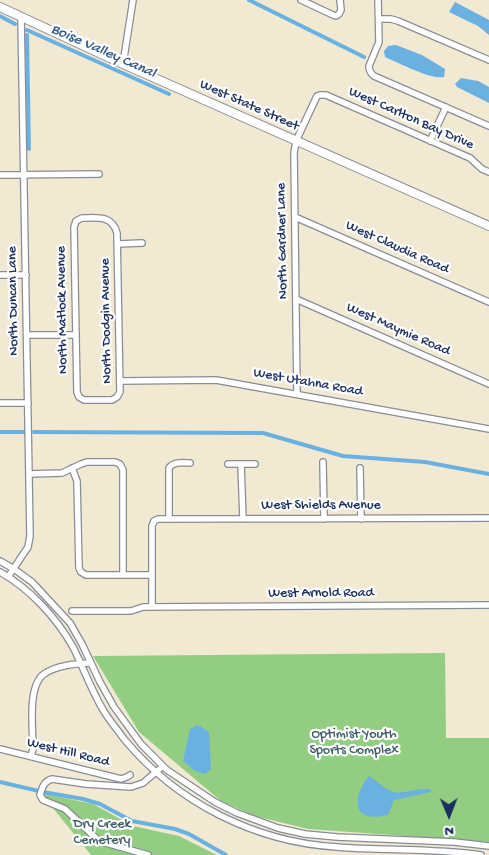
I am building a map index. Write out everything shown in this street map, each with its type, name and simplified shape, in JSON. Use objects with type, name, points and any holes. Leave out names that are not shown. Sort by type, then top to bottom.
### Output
[{"type":"main road","name":"West State Street","points":[[0,7],[123,64],[489,226]]},
{"type":"street","points":[[123,64],[133,0]]},
{"type":"street","points":[[305,1],[336,16],[341,10],[340,0]]},
{"type":"street","points":[[378,0],[379,42],[369,66],[369,70],[374,76],[489,126]]},
{"type":"street","name":"North Duncan Lane","points":[[8,577],[28,547],[30,536],[21,18]]},
{"type":"street","points":[[378,20],[391,19],[398,21],[489,60]]},
{"type":"street","name":"North Gardner Lane","points":[[297,394],[294,153],[296,141],[315,99],[320,95]]},
{"type":"street","name":"West Carlton Bay Drive","points":[[320,95],[326,95],[470,158],[482,169],[489,172]]},
{"type":"street","points":[[430,141],[446,107]]},
{"type":"street","points":[[0,175],[98,174]]},
{"type":"street","name":"West Claudia Road","points":[[295,217],[489,302]]},
{"type":"street","name":"North Dodgin Avenue","points":[[76,222],[82,218],[100,218],[112,222],[116,228],[118,244],[120,381],[120,392],[117,397]]},
{"type":"street","name":"North Matlock Avenue","points":[[76,222],[74,226],[77,392],[79,397],[84,400],[112,400],[117,397]]},
{"type":"street","points":[[118,244],[142,243]]},
{"type":"street","points":[[0,275],[26,275]]},
{"type":"street","name":"West Maymie Road","points":[[296,299],[489,384]]},
{"type":"street","points":[[27,335],[75,335]]},
{"type":"street","name":"West Utahna Road","points":[[120,381],[216,380],[489,429]]},
{"type":"street","points":[[0,403],[28,403]]},
{"type":"street","points":[[29,474],[62,472],[81,464],[92,462],[115,462],[120,464],[123,470],[123,575]]},
{"type":"street","points":[[323,462],[324,519]]},
{"type":"street","points":[[169,519],[169,470],[171,465],[190,463]]},
{"type":"street","points":[[228,464],[255,464]]},
{"type":"street","points":[[241,464],[243,519]]},
{"type":"street","points":[[72,468],[77,481],[79,568],[81,572],[86,575],[152,575],[152,607]]},
{"type":"street","points":[[360,468],[361,519]]},
{"type":"street","name":"West Shields Avenue","points":[[152,575],[152,526],[154,521],[158,519],[489,518]]},
{"type":"street","points":[[0,561],[32,582],[70,623],[114,707],[141,744],[167,770],[215,802],[237,813],[278,828],[305,834],[454,842],[489,846]]},
{"type":"street","points":[[0,572],[26,589],[62,629],[102,709],[134,750],[156,772],[194,801],[246,827],[304,844],[481,855]]},
{"type":"street","name":"West Arnold Road","points":[[72,611],[134,611],[143,607],[489,605]]},
{"type":"street","points":[[31,756],[33,749],[34,693],[39,679],[51,670],[64,666],[90,663]]},
{"type":"street","name":"West Hill Road","points":[[0,749],[121,778],[127,777],[130,774]]},
{"type":"street","points":[[148,855],[99,841],[65,809],[43,800],[41,792],[43,784],[52,779],[86,784],[138,786],[163,766]]},
{"type":"green space","name":"Optimist Youth Sports Complex","points":[[445,653],[446,738],[489,738],[489,842],[308,829],[255,816],[221,801],[139,732],[93,656]]},
{"type":"green space","name":"Dry Creek Cemetery","points":[[45,794],[93,804],[133,826],[179,836],[217,855],[91,855],[44,797]]},
{"type":"water","points":[[455,2],[489,20],[489,35],[478,26],[449,12]]},
{"type":"water","points":[[396,45],[422,55],[445,69],[444,77],[423,74],[385,57],[384,51],[388,46]]},
{"type":"water","points":[[461,78],[478,81],[489,87],[489,103],[457,87],[455,84]]},
{"type":"water","points":[[198,725],[209,732],[211,769],[205,774],[195,771],[183,761],[190,729]]},
{"type":"water","points":[[369,776],[393,792],[430,789],[431,792],[394,800],[388,815],[368,816],[359,809],[358,798],[362,786]]},
{"type":"waterway","points":[[249,0],[364,57]]},
{"type":"waterway","name":"Boise Valley Canal","points":[[0,16],[15,24]]},
{"type":"waterway","name":"Boise Valley Canal","points":[[27,30],[169,94]]},
{"type":"waterway","points":[[27,35],[29,149]]},
{"type":"waterway","points":[[0,432],[24,432]]},
{"type":"waterway","points":[[34,432],[263,433],[343,456],[425,462],[489,474]]},
{"type":"waterway","points":[[0,782],[100,804],[132,821],[175,829],[189,834],[226,855]]}]
